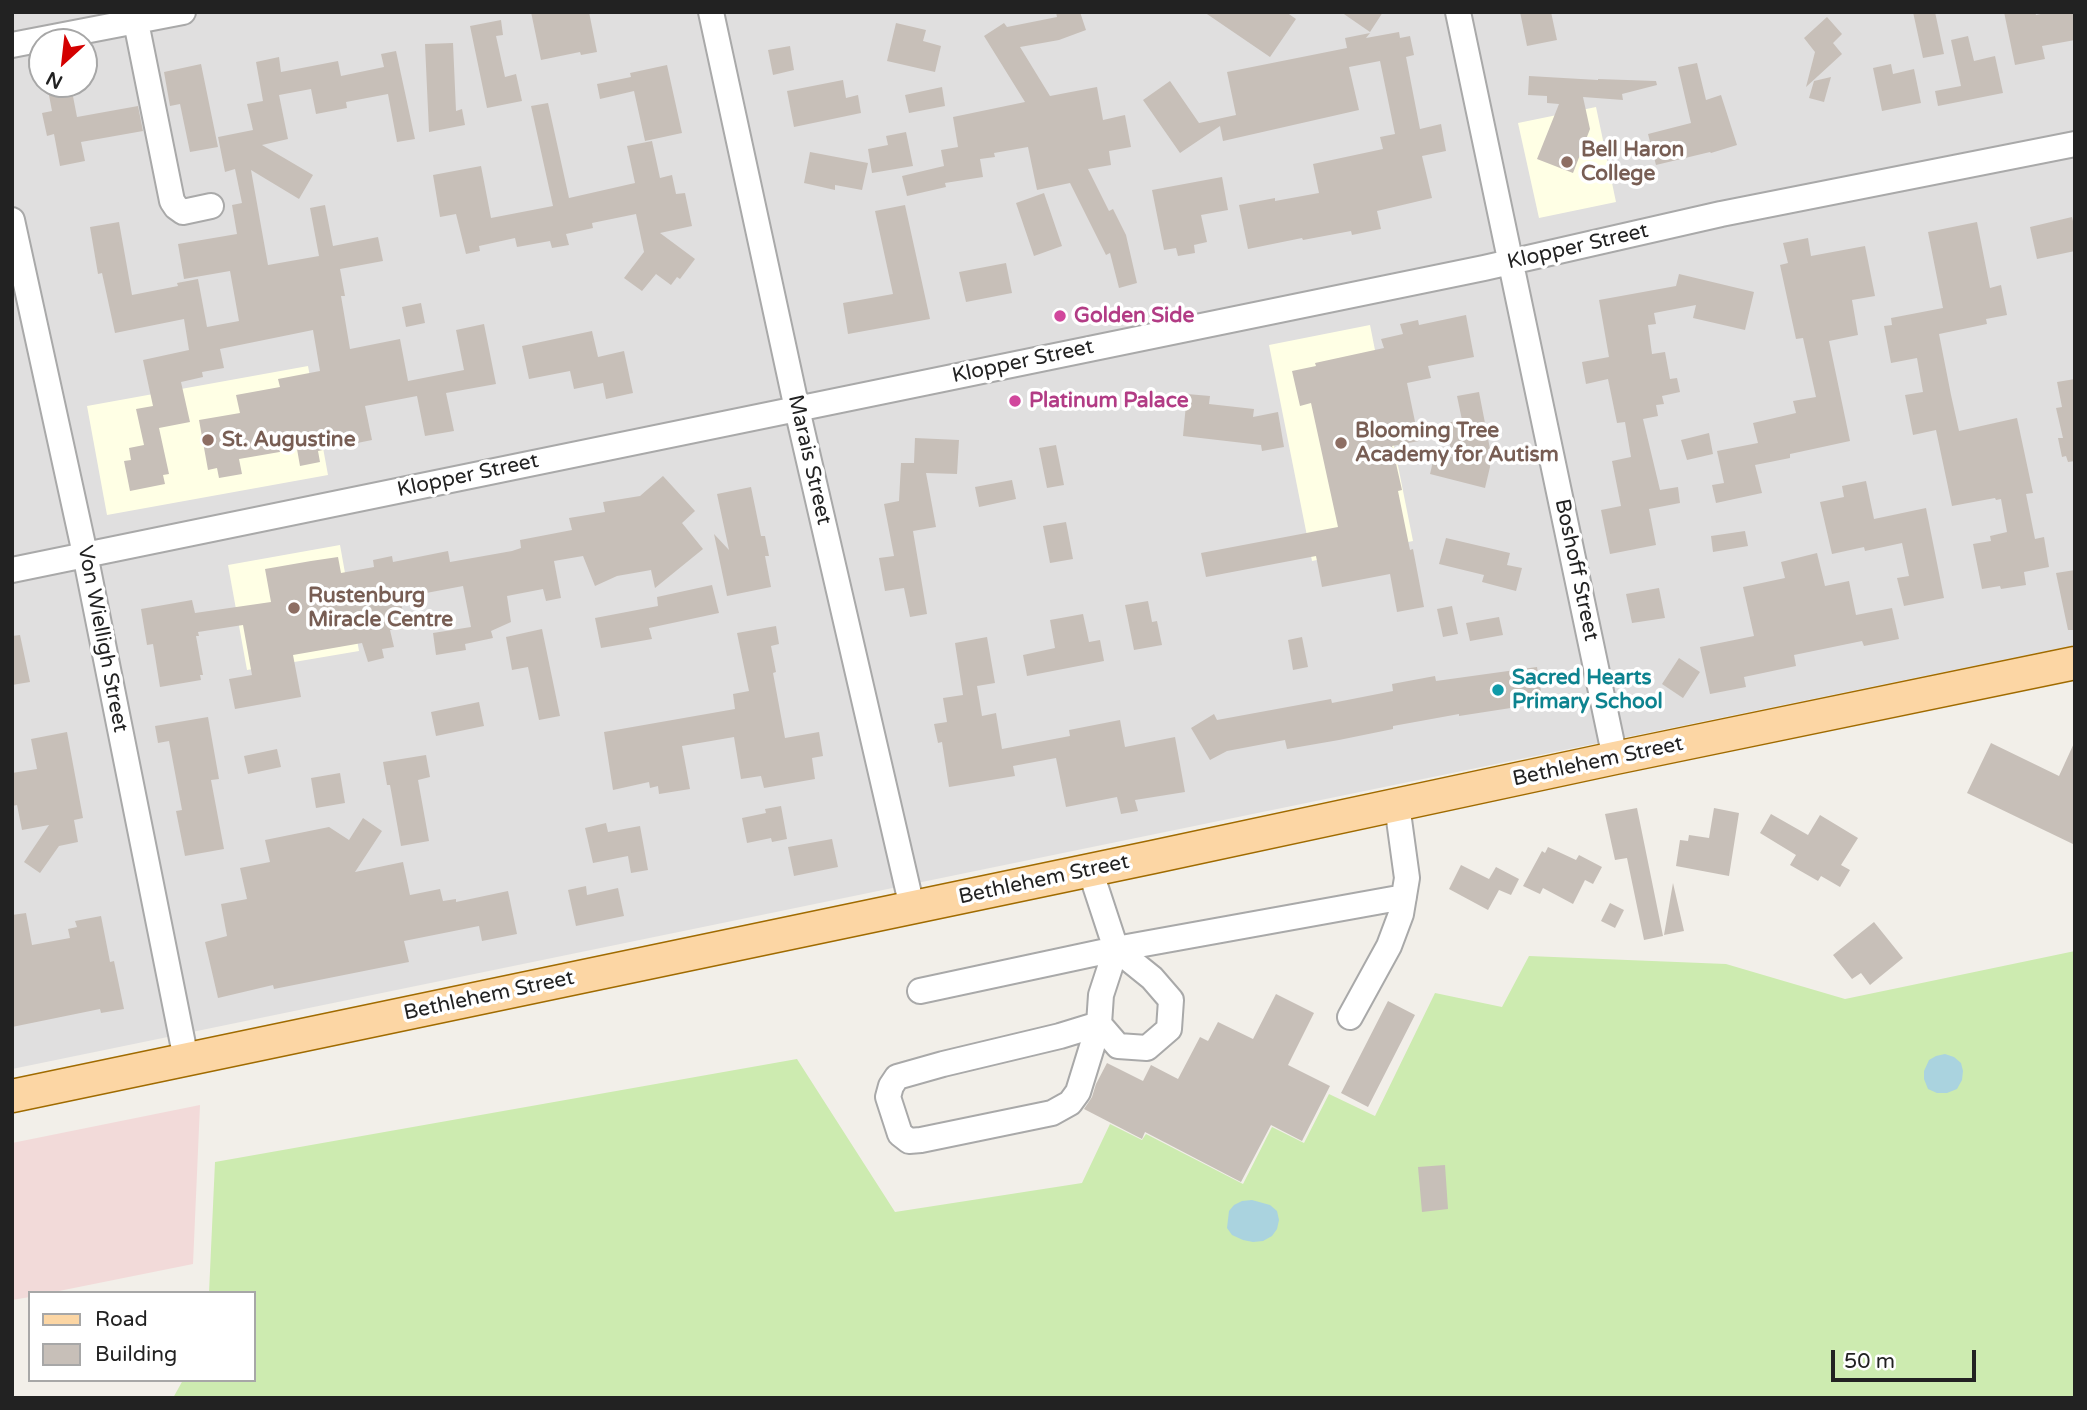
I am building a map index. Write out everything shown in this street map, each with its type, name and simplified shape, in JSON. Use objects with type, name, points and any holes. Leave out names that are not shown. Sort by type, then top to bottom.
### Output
[{"type":"main road","name":"Bethlehem Street","points":[[12,1096],[2075,663]]},
{"type":"street","points":[[12,45],[183,12]]},
{"type":"street","name":"Marais Street","points":[[711,12],[797,409],[912,907]]},
{"type":"street","name":"Boshoff Street","points":[[1458,12],[1615,758]]},
{"type":"street","points":[[136,22],[172,201],[183,212],[211,206]]},
{"type":"street","name":"Klopper Street","points":[[12,570],[1511,262],[1721,214],[2075,144]]},
{"type":"street","name":"Von Wielligh Street","points":[[12,220],[85,554],[186,1059]]},
{"type":"street","points":[[1350,1017],[1389,946],[1401,914],[1407,878],[1397,805]]},
{"type":"street","points":[[1090,870],[1116,949],[1152,978],[1171,1000],[1169,1029],[1147,1048],[1118,1046],[1099,1024]]},
{"type":"street","points":[[920,991],[1116,949],[1404,897]]},
{"type":"street","points":[[1099,1024],[897,1077],[888,1097],[900,1134],[909,1141],[921,1140],[1052,1113],[1070,1103],[1078,1092],[1099,1024],[1101,995],[1116,949]]},
{"type":"shaded area","points":[[12,12],[2075,12],[2075,645],[12,1069]]},
{"type":"shaded area","name":"Bell Haron College","points":[[1596,107],[1616,202],[1539,218],[1518,123]]},
{"type":"shaded area","name":"Blooming Tree Academy for Autism","points":[[1370,325],[1413,541],[1312,561],[1269,345]]},
{"type":"shaded area","name":"St. Augustine","points":[[308,366],[328,475],[107,515],[87,406]]},
{"type":"shaded area","name":"Rustenburg Miracle Centre","points":[[340,545],[359,651],[247,670],[228,565]]},
{"type":"shaded area","points":[[200,1105],[193,1264],[59,1291],[28,1291],[28,1297],[12,1300],[12,1143]]},
{"type":"green space","points":[[2075,951],[2075,1398],[173,1398],[182,1382],[256,1382],[256,1291],[209,1291],[215,1162],[797,1059],[895,1212],[1082,1183],[1110,1124],[1142,1140],[1146,1134],[1243,1184],[1272,1127],[1304,1143],[1329,1094],[1375,1116],[1435,993],[1502,1007],[1529,956],[1726,964],[1845,999]]},
{"type":"water","points":[[1945,1054],[1961,1063],[1962,1080],[1957,1089],[1937,1093],[1928,1089],[1924,1071],[1929,1060]]},
{"type":"water","points":[[1252,1200],[1270,1205],[1277,1211],[1277,1229],[1263,1241],[1243,1240],[1232,1235],[1227,1228],[1229,1211],[1234,1205]]},
{"type":"building","points":[[531,12],[589,12],[597,52],[581,55],[580,52],[541,60]]},
{"type":"building","points":[[1056,12],[1080,12],[1086,30],[1059,40],[1020,47],[1050,96],[1097,87],[1103,120],[1125,115],[1131,147],[1109,151],[1111,165],[1088,169],[1109,211],[1113,209],[1126,235],[1137,283],[1119,288],[1110,253],[1106,255],[1070,183],[1037,190],[1028,147],[994,153],[995,157],[980,159],[983,177],[945,183],[946,187],[907,196],[902,176],[944,166],[941,150],[958,147],[953,117],[1025,102],[984,36],[1004,23],[1007,27],[1057,17]]},
{"type":"building","points":[[1204,12],[1286,12],[1296,19],[1270,57]]},
{"type":"building","points":[[1341,12],[1383,12],[1370,32]]},
{"type":"building","points":[[1520,12],[1551,12],[1557,40],[1527,46]]},
{"type":"building","points":[[1913,12],[1935,12],[1944,54],[1923,58]]},
{"type":"building","points":[[2004,12],[2035,12],[2036,15],[2075,12],[2075,40],[2042,46],[2045,59],[2015,65]]},
{"type":"building","points":[[1827,17],[1842,34],[1833,43],[1842,54],[1806,87],[1815,52],[1804,38]]},
{"type":"building","points":[[501,20],[503,35],[496,36],[505,77],[516,74],[522,101],[487,108],[470,26]]},
{"type":"building","points":[[896,23],[926,30],[923,41],[941,46],[935,72],[887,61]]},
{"type":"building","points":[[1399,32],[1400,38],[1410,36],[1414,55],[1406,57],[1420,129],[1441,124],[1446,151],[1422,156],[1432,198],[1377,211],[1381,229],[1352,235],[1351,231],[1303,240],[1302,238],[1248,249],[1239,205],[1319,193],[1313,164],[1383,149],[1380,137],[1395,134],[1380,61],[1349,67],[1359,110],[1223,141],[1220,126],[1180,153],[1143,100],[1170,81],[1199,123],[1236,115],[1227,72],[1347,48],[1345,38],[1370,33],[1366,38]]},
{"type":"building","points":[[1968,36],[1974,61],[1995,56],[2003,93],[1938,106],[1935,91],[1961,86],[1951,40]]},
{"type":"building","points":[[453,43],[456,111],[462,109],[465,125],[429,132],[425,44]]},
{"type":"building","points":[[790,46],[794,70],[773,75],[768,50]]},
{"type":"building","points":[[396,51],[415,139],[397,142],[388,94],[346,102],[347,108],[316,114],[311,89],[279,95],[288,139],[262,145],[313,175],[299,199],[251,170],[268,265],[319,256],[310,208],[325,205],[333,246],[378,237],[383,261],[340,269],[345,296],[341,296],[350,349],[400,339],[408,381],[464,370],[456,330],[484,324],[496,384],[446,393],[454,431],[425,436],[417,396],[365,406],[372,440],[318,451],[320,462],[300,466],[297,449],[239,459],[242,474],[219,478],[217,468],[208,470],[199,420],[240,413],[236,395],[280,387],[278,379],[320,371],[313,330],[220,349],[224,368],[202,372],[203,377],[181,382],[190,422],[159,428],[169,474],[163,475],[165,484],[130,491],[124,461],[131,460],[129,448],[144,445],[136,409],[153,406],[143,360],[189,350],[184,319],[115,333],[102,273],[98,274],[90,227],[119,222],[132,295],[198,279],[207,327],[239,321],[230,271],[184,279],[178,244],[237,234],[232,205],[242,203],[235,169],[225,172],[218,137],[253,130],[247,104],[263,101],[256,62],[279,57],[281,72],[338,61],[341,76],[384,67],[381,54]]},
{"type":"building","points":[[1697,63],[1706,100],[1721,95],[1737,145],[1656,165],[1648,134],[1691,123],[1678,67]]},
{"type":"building","points":[[201,64],[218,147],[190,152],[180,104],[170,106],[164,72]]},
{"type":"building","points":[[1891,64],[1893,74],[1914,69],[1921,103],[1882,111],[1873,68]]},
{"type":"building","points":[[667,65],[682,133],[645,141],[634,91],[600,99],[597,84],[631,77],[630,73]]},
{"type":"building","points":[[1529,76],[1656,81],[1657,85],[1622,94],[1623,100],[1583,97],[1590,129],[1573,173],[1537,159],[1559,104],[1547,103],[1547,96],[1528,95]]},
{"type":"building","points":[[1831,77],[1824,102],[1809,98],[1814,81]]},
{"type":"building","points":[[843,80],[846,98],[858,95],[861,113],[794,127],[787,91]]},
{"type":"building","points":[[942,87],[945,106],[909,113],[905,95]]},
{"type":"building","points":[[50,98],[73,98],[77,117],[138,106],[143,131],[81,142],[85,161],[60,166],[54,134],[47,136],[42,113],[52,111]]},
{"type":"building","points":[[548,103],[569,198],[635,183],[627,146],[652,141],[660,178],[672,175],[676,194],[685,193],[692,226],[660,233],[695,259],[680,279],[677,277],[671,285],[656,274],[642,291],[624,278],[644,252],[636,214],[592,223],[593,228],[566,234],[569,245],[552,248],[550,241],[517,247],[515,238],[479,246],[480,251],[466,254],[456,214],[440,217],[433,175],[481,166],[491,218],[553,206],[531,106]]},
{"type":"building","points":[[906,132],[913,166],[872,173],[868,149],[888,145],[886,136]]},
{"type":"building","points":[[810,152],[868,163],[862,190],[835,185],[835,190],[804,183]]},
{"type":"building","points":[[1222,177],[1228,210],[1201,215],[1207,242],[1194,245],[1195,253],[1178,256],[1176,248],[1164,250],[1152,190]]},
{"type":"building","points":[[1044,193],[1062,246],[1034,256],[1016,203]]},
{"type":"building","points":[[905,205],[930,319],[848,334],[843,303],[893,294],[875,211]]},
{"type":"building","points":[[2072,217],[2075,251],[2037,259],[2030,227]]},
{"type":"building","points":[[1977,222],[1990,288],[2001,285],[2007,315],[1986,319],[1987,324],[1939,334],[1951,395],[1959,431],[2017,418],[2033,493],[2026,494],[2035,539],[2044,537],[2049,567],[2024,572],[2026,585],[2001,589],[2000,586],[1982,589],[1973,544],[1991,541],[1990,536],[2007,532],[2001,499],[1952,506],[1936,430],[1913,435],[1905,395],[1923,392],[1917,358],[1891,363],[1884,326],[1892,325],[1891,318],[1943,308],[1928,232]]},
{"type":"building","points":[[1808,238],[1811,256],[1865,246],[1875,296],[1852,300],[1858,335],[1829,341],[1850,441],[1755,465],[1762,493],[1716,503],[1712,485],[1724,483],[1717,451],[1758,443],[1753,423],[1796,413],[1793,401],[1816,397],[1803,338],[1796,339],[1780,265],[1788,263],[1783,243]]},
{"type":"building","points":[[1006,263],[1012,293],[966,302],[959,272]]},
{"type":"building","points":[[1679,274],[1754,292],[1745,330],[1693,318],[1696,305],[1654,313],[1656,324],[1648,325],[1652,354],[1665,352],[1670,379],[1677,378],[1680,392],[1662,396],[1664,404],[1656,405],[1658,416],[1643,419],[1660,490],[1678,487],[1680,503],[1649,509],[1656,545],[1610,554],[1601,510],[1621,506],[1612,461],[1631,457],[1625,422],[1617,423],[1608,379],[1586,384],[1582,362],[1609,357],[1599,300],[1676,286]]},
{"type":"building","points":[[421,303],[425,323],[406,327],[402,307]]},
{"type":"building","points":[[1466,315],[1474,357],[1428,366],[1431,378],[1407,383],[1419,441],[1392,446],[1402,490],[1398,491],[1424,607],[1397,612],[1390,574],[1322,587],[1316,556],[1206,577],[1201,553],[1338,527],[1311,403],[1300,406],[1292,371],[1316,366],[1315,363],[1384,348],[1381,339],[1403,334],[1400,324],[1418,320],[1419,325]]},
{"type":"building","points":[[592,331],[598,357],[624,351],[633,393],[606,399],[603,383],[574,389],[570,371],[529,379],[522,346]]},
{"type":"building","points":[[2075,379],[2075,461],[2068,462],[2066,456],[2062,457],[2058,438],[2063,438],[2056,408],[2062,407],[2057,382]]},
{"type":"building","points":[[1479,392],[1490,449],[1490,467],[1485,488],[1430,474],[1435,453],[1452,457],[1446,423],[1462,420],[1457,396]]},
{"type":"building","points":[[1187,394],[1210,396],[1209,404],[1254,409],[1253,417],[1278,412],[1284,447],[1262,451],[1261,445],[1183,436]]},
{"type":"building","points":[[1709,433],[1713,454],[1687,460],[1681,440]]},
{"type":"building","points":[[915,438],[959,440],[957,474],[926,473],[936,527],[913,531],[927,614],[910,617],[904,588],[885,591],[879,558],[894,556],[884,504],[899,501],[901,463],[914,463]]},
{"type":"building","points":[[1056,445],[1064,485],[1047,488],[1039,448]]},
{"type":"building","points":[[663,476],[695,511],[682,523],[703,549],[655,588],[651,570],[617,576],[595,586],[583,556],[554,561],[561,598],[546,601],[543,589],[507,596],[511,622],[491,631],[493,638],[465,644],[466,650],[436,655],[433,633],[471,627],[463,586],[400,598],[406,627],[390,630],[394,647],[382,649],[384,658],[368,662],[362,643],[293,655],[301,697],[235,709],[229,679],[252,675],[243,625],[198,632],[199,636],[196,636],[203,675],[200,675],[201,680],[160,687],[153,644],[147,645],[141,609],[192,600],[195,613],[271,602],[265,569],[311,561],[338,557],[341,573],[374,567],[373,560],[392,556],[393,562],[448,551],[450,562],[512,551],[521,548],[520,540],[572,530],[569,518],[605,512],[603,502],[640,496]]},
{"type":"building","points":[[1012,480],[1016,499],[979,507],[975,487]]},
{"type":"building","points":[[1866,481],[1874,519],[1926,508],[1944,598],[1904,606],[1897,578],[1909,576],[1902,543],[1865,551],[1864,547],[1832,554],[1820,502],[1844,497],[1842,486]]},
{"type":"building","points":[[751,487],[761,536],[765,536],[769,556],[765,556],[771,587],[727,596],[714,534],[729,550],[717,494]]},
{"type":"building","points":[[1066,522],[1073,559],[1050,563],[1043,526]]},
{"type":"building","points":[[1745,531],[1748,546],[1713,552],[1711,536]]},
{"type":"building","points":[[1446,538],[1510,553],[1507,565],[1522,568],[1516,591],[1482,582],[1484,575],[1439,564]]},
{"type":"building","points":[[1817,553],[1825,586],[1849,581],[1856,615],[1892,608],[1899,639],[1864,646],[1862,641],[1794,655],[1796,666],[1744,677],[1746,687],[1710,694],[1700,647],[1754,636],[1743,587],[1785,578],[1781,562]]},
{"type":"building","points":[[2075,570],[2075,630],[2068,630],[2056,573]]},
{"type":"building","points":[[712,585],[719,613],[649,628],[652,639],[601,648],[595,618],[658,606],[657,597]]},
{"type":"building","points":[[1659,588],[1665,618],[1632,623],[1626,594]]},
{"type":"building","points":[[1148,601],[1152,622],[1157,621],[1162,645],[1134,650],[1125,605]]},
{"type":"building","points":[[1452,606],[1458,634],[1443,637],[1437,609]]},
{"type":"building","points":[[1083,614],[1089,642],[1100,640],[1104,661],[1027,676],[1023,655],[1055,648],[1050,620]]},
{"type":"building","points":[[1499,617],[1503,635],[1470,641],[1466,623]]},
{"type":"building","points":[[776,626],[779,644],[771,646],[776,672],[773,673],[785,738],[819,732],[823,756],[812,758],[815,779],[764,788],[761,776],[741,779],[734,737],[682,746],[690,789],[659,794],[658,786],[650,788],[649,782],[613,790],[604,732],[735,709],[733,694],[749,691],[737,633]]},
{"type":"building","points":[[542,629],[560,716],[539,720],[528,667],[512,670],[506,637]]},
{"type":"building","points":[[20,635],[30,682],[12,685],[12,636]]},
{"type":"building","points":[[987,637],[995,683],[977,686],[982,716],[996,713],[1002,749],[1070,736],[1069,730],[1120,720],[1125,747],[1175,737],[1185,792],[1135,800],[1138,811],[1121,814],[1117,797],[1066,807],[1056,758],[1013,766],[1015,776],[949,787],[942,742],[938,743],[934,724],[947,722],[943,698],[963,695],[955,643]]},
{"type":"building","points":[[1302,637],[1308,667],[1293,670],[1288,640]]},
{"type":"building","points":[[1679,658],[1700,672],[1683,698],[1662,684]]},
{"type":"building","points":[[1537,667],[1543,703],[1459,714],[1393,726],[1393,729],[1339,740],[1287,749],[1285,740],[1227,751],[1210,760],[1191,728],[1214,714],[1217,720],[1331,699],[1332,703],[1393,691],[1392,684],[1435,676],[1436,681]]},
{"type":"building","points":[[479,702],[484,726],[436,736],[431,712]]},
{"type":"building","points":[[208,717],[219,779],[211,780],[224,849],[185,856],[176,811],[182,810],[169,741],[158,743],[155,726]]},
{"type":"building","points":[[67,732],[83,818],[74,820],[78,842],[59,846],[40,873],[24,862],[49,825],[22,830],[17,805],[12,806],[12,773],[37,769],[31,739]]},
{"type":"building","points":[[2075,741],[2075,845],[1967,793],[1991,743],[2059,776]]},
{"type":"building","points":[[277,749],[281,767],[248,774],[244,756]]},
{"type":"building","points":[[426,755],[430,777],[418,780],[429,841],[401,846],[383,762]]},
{"type":"building","points":[[340,773],[345,803],[316,808],[311,778]]},
{"type":"building","points":[[781,806],[787,839],[772,842],[771,838],[747,843],[742,818],[766,813],[765,809]]},
{"type":"building","points":[[1637,808],[1663,936],[1644,940],[1627,858],[1615,860],[1605,814]]},
{"type":"building","points":[[1714,808],[1739,813],[1729,876],[1676,866],[1680,840],[1688,841],[1689,835],[1709,838]]},
{"type":"building","points":[[1771,814],[1808,835],[1820,815],[1858,838],[1841,865],[1850,870],[1840,887],[1821,876],[1818,881],[1790,865],[1796,855],[1760,833]]},
{"type":"building","points":[[363,818],[382,831],[355,872],[403,862],[410,895],[440,889],[443,901],[456,899],[456,902],[508,891],[517,934],[482,941],[479,926],[404,941],[409,962],[274,989],[273,985],[218,998],[205,942],[227,936],[221,904],[247,899],[240,868],[270,862],[265,840],[329,827],[349,840]]},
{"type":"building","points":[[606,823],[608,832],[640,826],[648,870],[631,873],[628,856],[593,863],[585,828]]},
{"type":"building","points":[[832,839],[838,867],[794,876],[788,847]]},
{"type":"building","points":[[1548,847],[1576,860],[1579,855],[1602,867],[1593,884],[1585,880],[1573,904],[1543,888],[1540,894],[1523,886],[1542,851],[1545,853]]},
{"type":"building","points":[[1461,865],[1489,879],[1496,867],[1519,879],[1511,895],[1499,890],[1488,910],[1449,889]]},
{"type":"building","points":[[1673,883],[1684,931],[1664,935]]},
{"type":"building","points":[[586,886],[587,895],[618,888],[624,916],[576,926],[568,890]]},
{"type":"building","points":[[1610,903],[1624,910],[1615,928],[1601,921]]},
{"type":"building","points":[[26,913],[32,945],[70,938],[68,929],[77,927],[75,921],[101,916],[110,962],[114,961],[124,1009],[101,1013],[100,1009],[12,1027],[12,915]]},
{"type":"building","points":[[1874,922],[1903,958],[1870,985],[1861,973],[1852,979],[1833,955]]},
{"type":"building","points":[[1276,994],[1314,1013],[1288,1065],[1330,1086],[1302,1141],[1271,1125],[1241,1182],[1145,1132],[1142,1139],[1084,1109],[1107,1063],[1143,1081],[1151,1065],[1178,1079],[1200,1037],[1208,1041],[1218,1022],[1253,1039]]},
{"type":"building","points":[[1388,1001],[1415,1015],[1368,1107],[1341,1093]]},
{"type":"building","points":[[1445,1165],[1448,1209],[1422,1212],[1418,1167]]},
{"type":"place","name":"Bell Haron College","points":[[1567,162]]},
{"type":"place","name":"Golden Side","points":[[1060,316]]},
{"type":"place","name":"Platinum Palace","points":[[1015,401]]},
{"type":"place","name":"St. Augustine","points":[[208,440]]},
{"type":"place","name":"Blooming Tree Academy for Autism","points":[[1341,443]]},
{"type":"place","name":"Rustenburg Miracle Centre","points":[[294,608]]},
{"type":"place","name":"Sacred Hearts Primary School","points":[[1498,690]]}]
